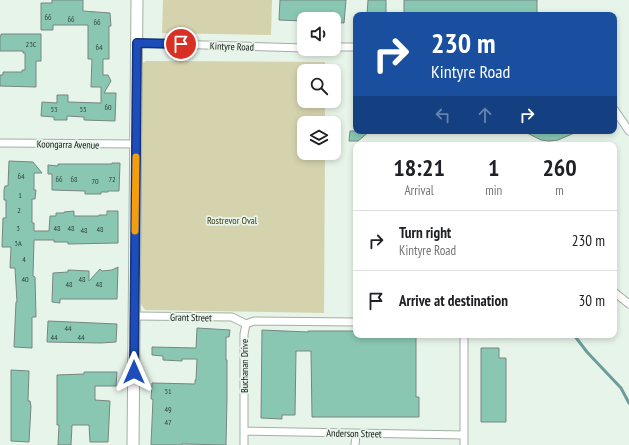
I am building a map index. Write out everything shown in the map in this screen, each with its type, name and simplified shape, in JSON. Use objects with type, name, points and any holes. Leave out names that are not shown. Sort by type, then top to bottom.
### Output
[{"type":"street","points":[[133,445],[137,0]]},
{"type":"street","name":"Kintyre Road","points":[[137,43],[297,48]]},
{"type":"street","points":[[341,47],[353,47]]},
{"type":"street","points":[[617,114],[629,131]]},
{"type":"street","name":"Koongarra Avenue","points":[[0,143],[136,144]]},
{"type":"street","points":[[617,294],[629,304]]},
{"type":"street","name":"Grant Street","points":[[134,316],[232,317],[246,324]]},
{"type":"street","name":"Buchanan Drive","points":[[244,445],[244,334],[246,324],[254,321],[353,322]]},
{"type":"street","points":[[464,338],[464,445]]},
{"type":"street","name":"Anderson Street","points":[[244,431],[464,435]]},
{"type":"street","points":[[355,445],[356,434]]},
{"type":"green space","points":[[163,0],[272,0],[271,35],[162,33]]},
{"type":"green space","name":"Rostrevor Oval","points":[[146,61],[325,62],[325,64],[297,64],[297,108],[325,108],[325,116],[297,116],[297,160],[325,160],[324,313],[145,310],[140,303],[142,63]]},
{"type":"building","points":[[52,0],[83,0],[83,11],[110,13],[111,26],[109,26],[109,59],[103,59],[103,75],[108,75],[111,81],[104,93],[116,93],[115,121],[84,120],[84,117],[67,116],[67,120],[54,120],[54,117],[41,116],[42,102],[57,103],[57,95],[68,95],[68,102],[101,103],[101,87],[91,87],[92,59],[88,59],[88,25],[53,25],[53,30],[41,30],[41,3],[52,3]]},
{"type":"building","points":[[280,0],[346,0],[344,23],[341,23],[341,12],[297,12],[297,21],[279,20]]},
{"type":"building","points":[[368,0],[386,0],[386,12],[367,12]]},
{"type":"building","points":[[404,0],[537,0],[537,12],[404,12]]},
{"type":"building","points":[[1,34],[41,34],[41,61],[36,61],[36,87],[0,86],[0,75],[3,75],[3,72],[22,72],[22,70],[25,70],[25,53],[23,53],[23,51],[0,51]]},
{"type":"building","points":[[350,131],[353,131],[353,134],[366,134],[358,141],[349,141]]},
{"type":"building","points":[[529,134],[572,134],[558,140],[541,140]]},
{"type":"building","points":[[9,161],[33,162],[42,173],[34,173],[34,190],[36,190],[35,199],[32,199],[32,223],[34,223],[34,231],[49,231],[50,216],[56,216],[56,213],[74,211],[74,216],[99,216],[107,215],[107,211],[118,211],[118,243],[68,244],[68,242],[54,242],[54,240],[34,240],[33,276],[35,277],[36,317],[32,317],[32,348],[14,347],[17,302],[15,268],[10,268],[11,247],[2,247],[3,218],[6,218],[6,200],[4,200],[4,190],[5,186],[8,186]]},
{"type":"building","points":[[120,163],[119,191],[101,192],[101,194],[85,194],[85,191],[52,190],[52,174],[48,174],[48,165],[58,166],[58,164]]},
{"type":"building","points":[[118,267],[117,299],[60,299],[60,303],[52,302],[53,273],[68,272],[68,270],[89,271],[89,281],[100,269],[102,271],[112,270]]},
{"type":"building","points":[[48,321],[117,324],[116,342],[47,342]]},
{"type":"building","points":[[197,328],[230,330],[229,337],[226,337],[226,445],[151,445],[153,399],[151,399],[152,383],[195,384],[197,359],[182,359],[182,361],[163,360],[163,356],[152,355],[152,347],[196,348]]},
{"type":"building","points":[[262,330],[308,332],[353,331],[353,338],[416,338],[416,397],[419,397],[419,417],[312,417],[311,351],[296,351],[295,415],[282,415],[282,419],[261,418]]},
{"type":"building","points":[[481,348],[499,348],[499,358],[506,358],[506,422],[481,422]]},
{"type":"building","points":[[11,370],[29,371],[28,401],[30,401],[31,406],[29,442],[11,441]]},
{"type":"building","points":[[84,372],[117,372],[116,386],[95,386],[95,400],[110,401],[108,442],[90,442],[89,425],[72,425],[71,445],[58,445],[59,425],[57,425],[57,375],[84,374]]},
{"type":"waterway","points":[[576,338],[587,352],[621,388],[629,403]]},
{"type":"slow traffic","points":[[135,231],[136,157]]},
{"type":"route","points":[[134,372],[137,43],[181,44]]}]
